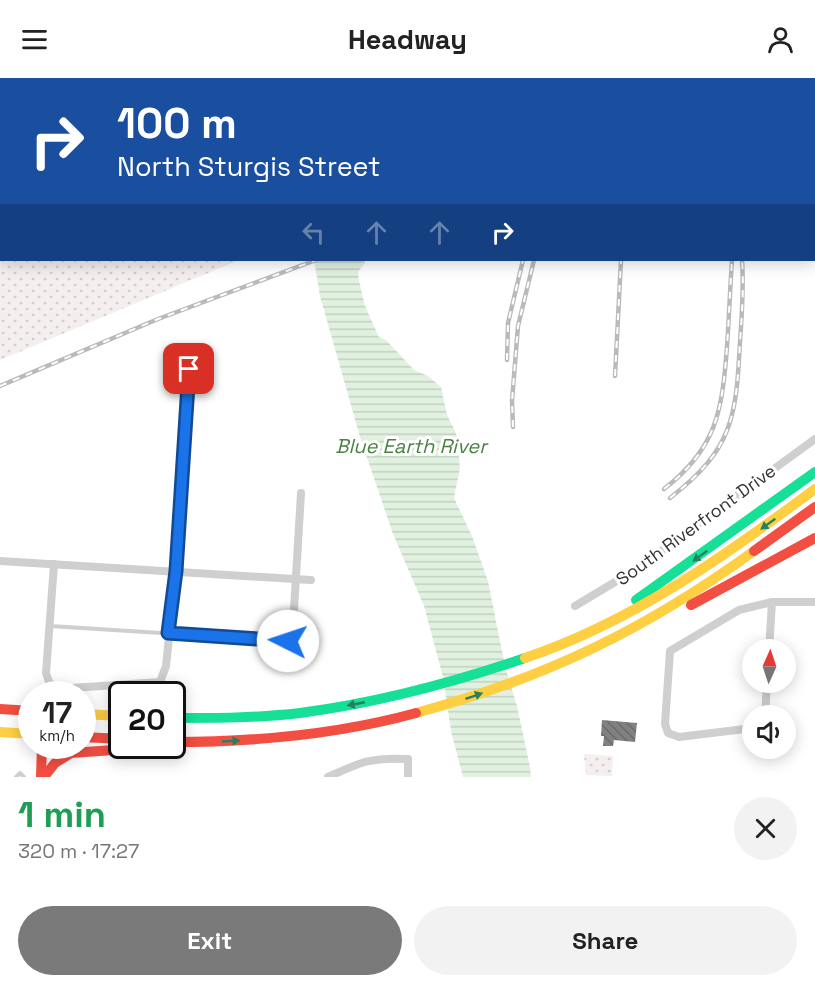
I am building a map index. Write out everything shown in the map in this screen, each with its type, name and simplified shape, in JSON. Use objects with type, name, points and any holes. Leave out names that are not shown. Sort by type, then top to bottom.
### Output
[{"type":"main road","points":[[587,632],[690,563],[815,472]]},
{"type":"main road","points":[[186,718],[299,713],[349,705],[413,692],[459,679],[562,644],[656,598],[698,572],[815,489]]},
{"type":"main road","points":[[620,637],[700,590],[815,507]]},
{"type":"main road","points":[[186,743],[302,735],[417,712],[516,681],[570,660],[678,612],[815,538]]},
{"type":"main road","points":[[0,709],[18,710]]},
{"type":"main road","points":[[0,732],[18,733]]},
{"type":"main road","points":[[43,777],[51,765],[71,753],[108,750]]},
{"type":"main road","points":[[42,759],[43,777]]},
{"type":"street","points":[[54,564],[46,674],[49,682],[57,689],[160,682],[166,666],[176,571],[189,369]]},
{"type":"street","name":"South Riverfront Drive","points":[[575,606],[635,570],[815,439]]},
{"type":"street","points":[[288,641],[293,626],[301,493]]},
{"type":"street","points":[[0,561],[311,580]]},
{"type":"street","points":[[770,639],[772,602]]},
{"type":"street","points":[[742,729],[679,737],[668,734],[665,724],[670,651],[739,610],[772,602],[815,603]]},
{"type":"street","points":[[328,777],[364,761],[377,758],[408,759],[408,777]]},
{"type":"lane","points":[[49,626],[288,641]]},
{"type":"lane","points":[[16,777],[21,773],[24,777]]},
{"type":"shaded area","points":[[0,261],[237,261],[0,360]]},
{"type":"shaded area","points":[[584,754],[613,756],[612,776],[586,775]]},
{"type":"water","name":"Blue Earth River","points":[[314,261],[364,261],[358,272],[359,281],[365,306],[379,337],[386,340],[414,370],[428,376],[441,387],[447,415],[456,433],[458,448],[460,468],[454,498],[472,536],[488,581],[531,777],[463,777],[451,731],[443,677],[424,606],[393,534],[360,437],[320,296]]},
{"type":"building","points":[[602,720],[637,723],[635,742],[614,740],[613,746],[603,746]]},
{"type":"railway","points":[[0,386],[158,319],[313,261]]},
{"type":"railway","points":[[507,360],[508,323],[523,261]]},
{"type":"railway","points":[[513,427],[512,401],[518,326],[534,261]]},
{"type":"railway","points":[[615,376],[621,261]]},
{"type":"railway","points":[[664,489],[696,459],[714,427],[725,370],[732,261]]},
{"type":"railway","points":[[670,498],[707,464],[719,447],[733,412],[743,290],[742,261]]},
{"type":"traffic: fast","points":[[636,600],[815,472]]},
{"type":"traffic: fast","points":[[186,718],[268,716],[329,709],[414,691],[525,658]]},
{"type":"traffic: slow","points":[[525,658],[603,626],[640,606],[747,539],[815,489]]},
{"type":"traffic: slow","points":[[416,713],[508,684],[592,648],[673,605],[754,551]]},
{"type":"traffic: slow","points":[[96,715],[108,715]]},
{"type":"traffic: slow","points":[[0,732],[18,733]]},
{"type":"traffic: jam","points":[[754,551],[815,507]]},
{"type":"traffic: jam","points":[[691,605],[815,538]]},
{"type":"traffic: jam","points":[[0,709],[18,710]]},
{"type":"traffic: jam","points":[[186,742],[295,736],[356,727],[416,713]]},
{"type":"traffic: jam","points":[[96,738],[108,738]]},
{"type":"traffic: jam","points":[[44,777],[55,763],[71,753],[108,750]]},
{"type":"traffic: jam","points":[[41,777],[42,759]]},
{"type":"route","points":[[189,369],[176,571],[168,633],[288,641]]}]
